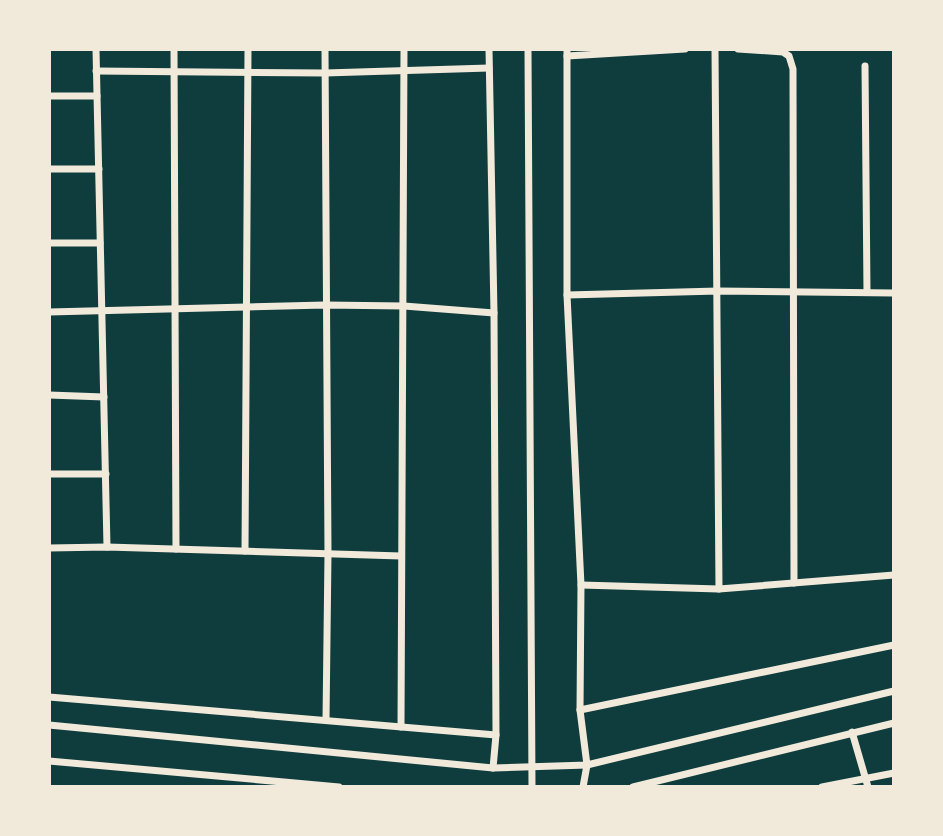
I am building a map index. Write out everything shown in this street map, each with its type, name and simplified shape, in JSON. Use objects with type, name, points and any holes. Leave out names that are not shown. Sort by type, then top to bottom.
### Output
[{"type":"street","points":[[96,49],[107,547]]},
{"type":"street","points":[[174,49],[176,549]]},
{"type":"street","points":[[245,551],[248,49]]},
{"type":"street","points":[[325,49],[328,554],[326,720]]},
{"type":"street","points":[[401,727],[404,49]]},
{"type":"street","points":[[489,49],[494,313],[496,735],[493,768]]},
{"type":"street","points":[[528,49],[532,787]]},
{"type":"street","points":[[583,787],[587,765],[580,710],[581,585],[567,295],[567,52],[685,49]]},
{"type":"street","points":[[715,49],[719,589]]},
{"type":"street","points":[[738,49],[783,52],[792,62],[794,583]]},
{"type":"street","points":[[865,66],[867,292]]},
{"type":"street","points":[[96,71],[325,73],[489,68]]},
{"type":"street","points":[[49,96],[97,96]]},
{"type":"street","points":[[49,169],[99,169]]},
{"type":"street","points":[[49,243],[100,243]]},
{"type":"street","points":[[567,295],[718,291],[894,293]]},
{"type":"street","points":[[49,312],[325,305],[404,306],[494,313]]},
{"type":"street","points":[[49,395],[104,397]]},
{"type":"street","points":[[49,474],[106,474]]},
{"type":"street","points":[[49,548],[107,547],[401,556]]},
{"type":"street","points":[[581,585],[719,589],[894,575]]},
{"type":"street","points":[[580,710],[894,645]]},
{"type":"street","points":[[49,725],[493,768],[533,768],[587,765],[894,691]]},
{"type":"street","points":[[49,697],[496,735]]},
{"type":"street","points":[[633,787],[894,723]]},
{"type":"street","points":[[852,732],[867,783]]},
{"type":"street","points":[[49,761],[289,785],[340,787]]},
{"type":"street","points":[[822,787],[867,783],[894,773]]}]
